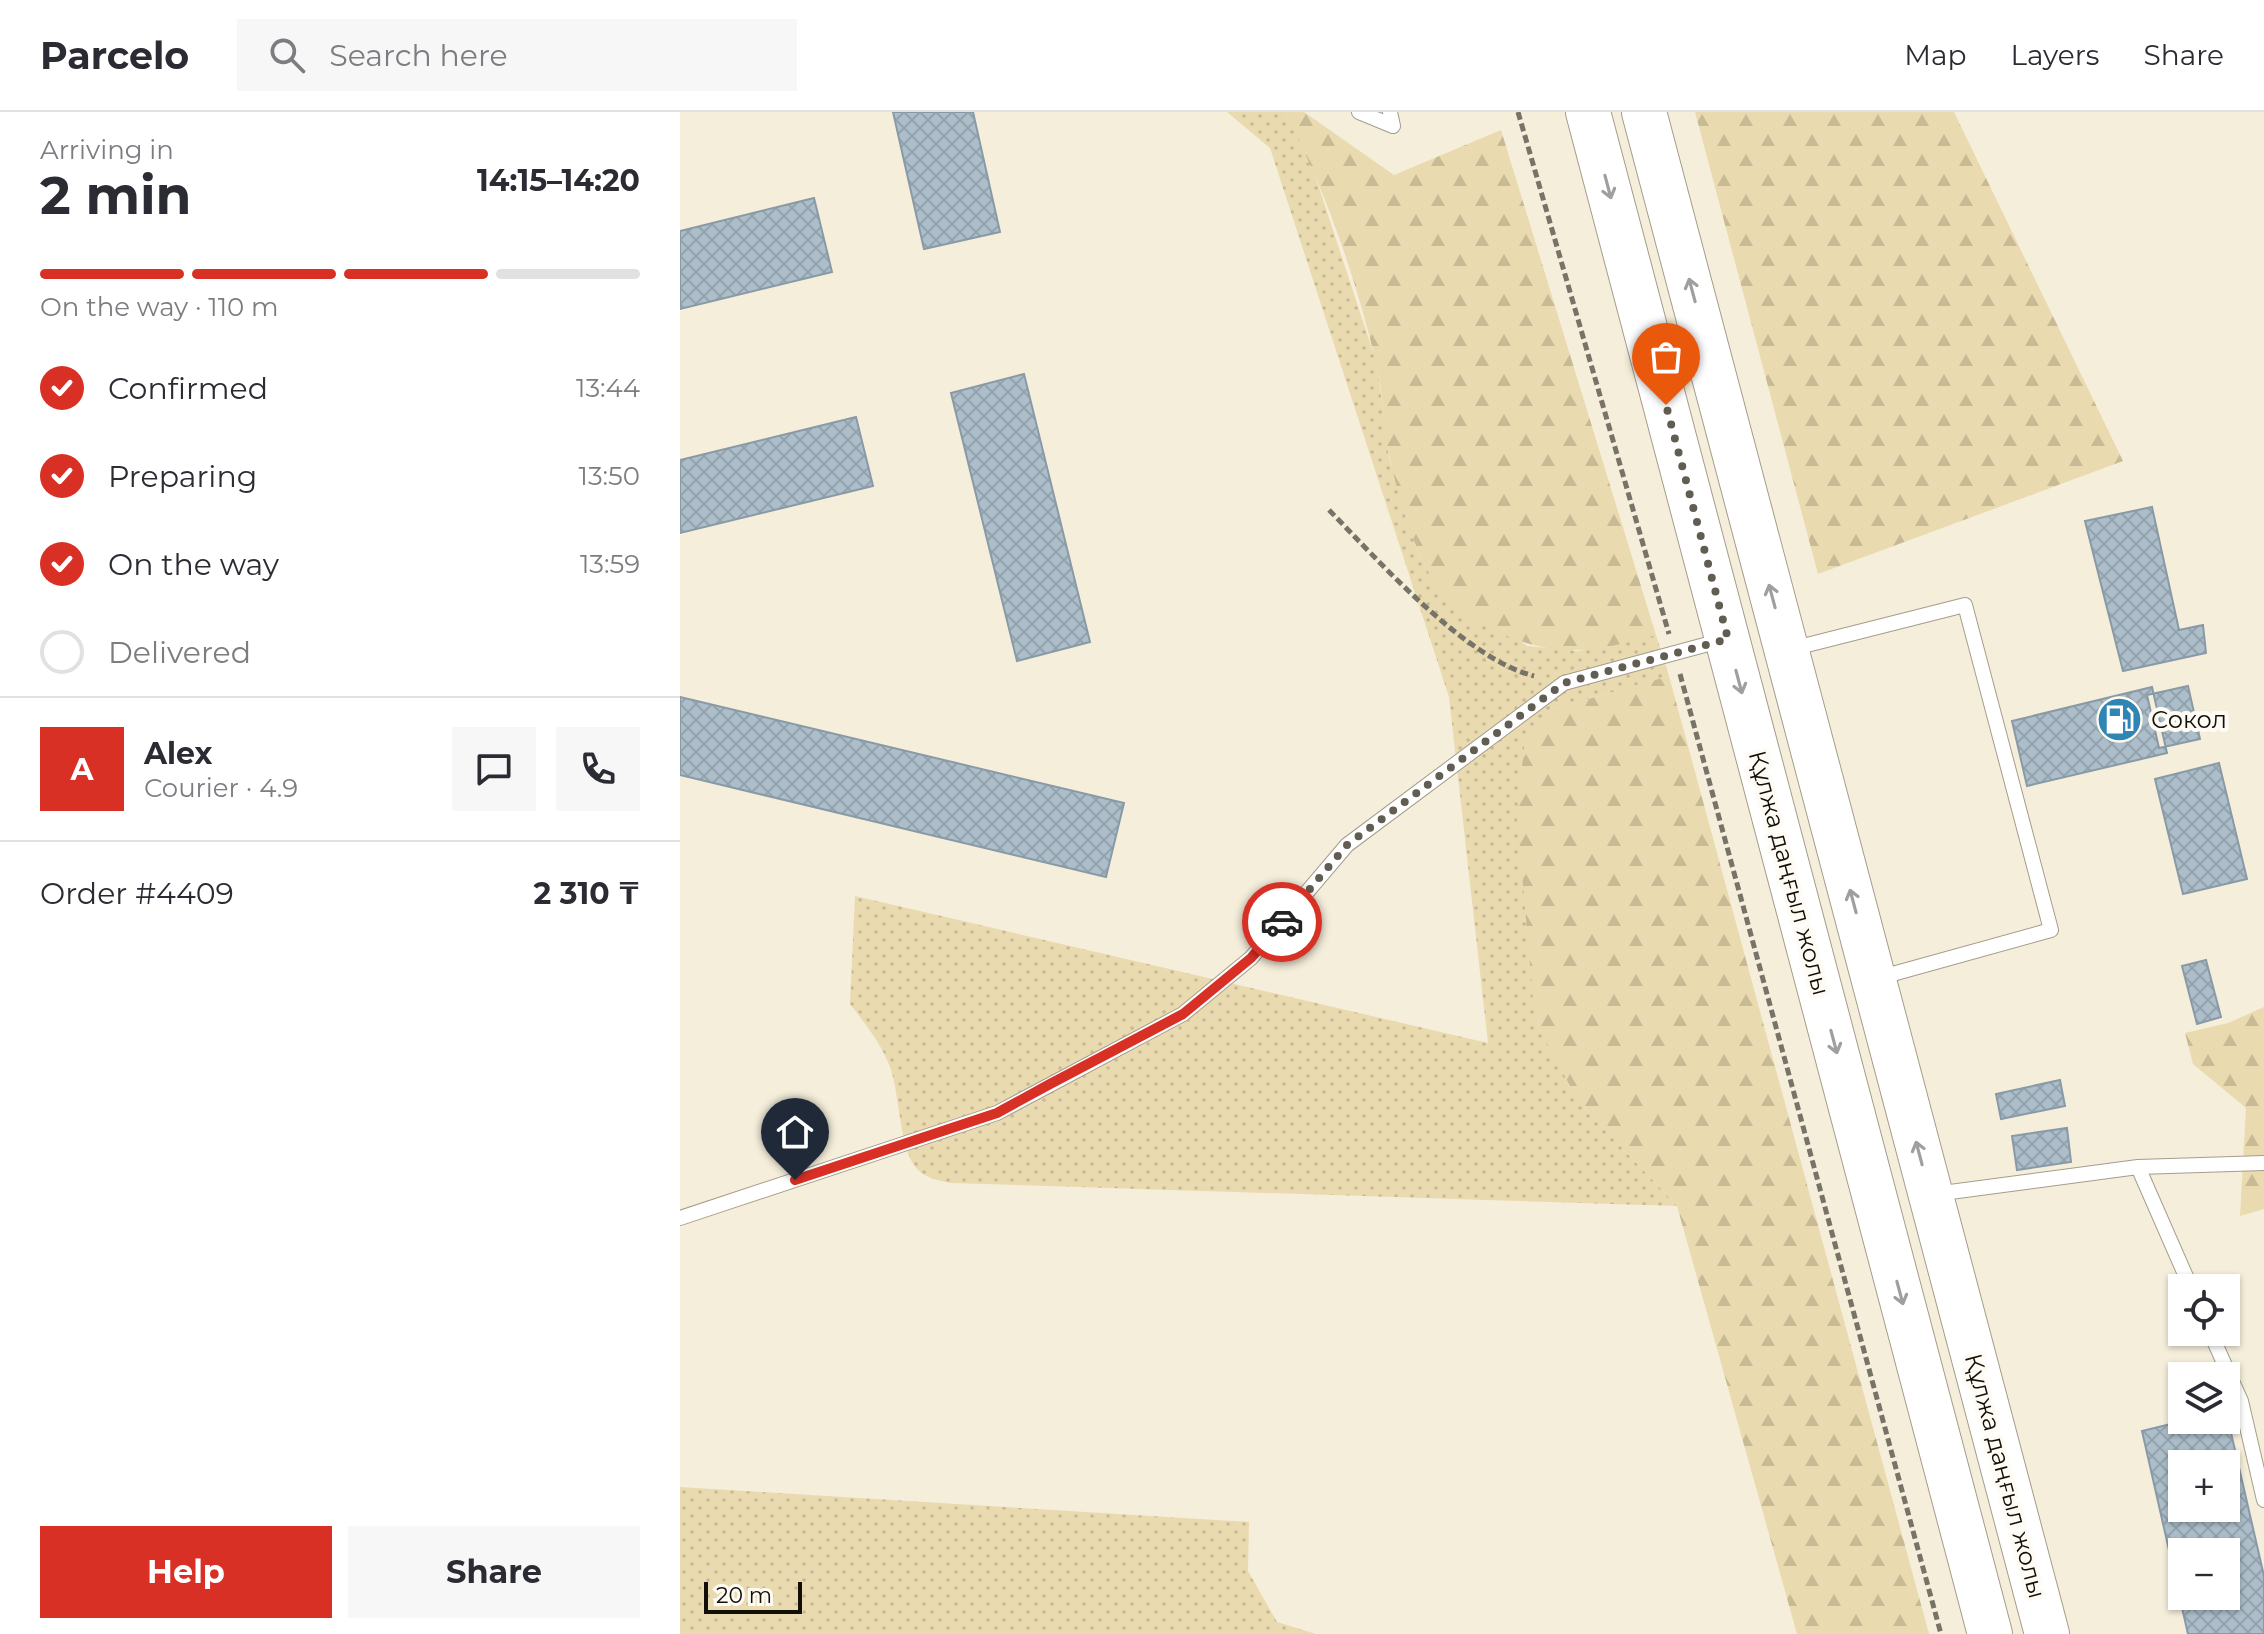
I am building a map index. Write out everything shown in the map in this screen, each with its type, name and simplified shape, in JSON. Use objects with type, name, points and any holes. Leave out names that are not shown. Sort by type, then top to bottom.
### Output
[{"type":"main road","name":"Құлжа даңғыл жолы","points":[[1588,112],[1990,1634]]},
{"type":"main road","name":"Құлжа даңғыл жолы","points":[[1644,112],[2047,1634]]},
{"type":"lane","points":[[1359,112],[1393,126],[1390,112]]},
{"type":"lane","points":[[1787,651],[1965,605],[2051,930],[1874,979]]},
{"type":"lane","points":[[680,1218],[997,1113],[1183,1014],[1251,958],[1347,845],[1564,683],[1728,639]]},
{"type":"lane","points":[[1931,1195],[2138,1167],[2264,1163]]},
{"type":"lane","points":[[2138,1167],[2185,1274]]},
{"type":"lane","points":[[2216,1346],[2241,1401],[2264,1500]]},
{"type":"path","points":[[1518,112],[1675,654],[1941,1634]]},
{"type":"path","points":[[1329,510],[1433,615],[1515,671],[1564,683]]},
{"type":"green space","points":[[1227,112],[1285,112],[1310,160],[1377,364],[1389,458],[1421,558],[1527,646],[1578,651],[1656,635],[1669,676],[1547,711],[1579,1102],[1677,1206],[951,1183],[924,1175],[911,1160],[890,1067],[878,1042],[850,1004],[855,896],[1488,1043],[1449,697],[1270,148]]},
{"type":"green space","points":[[1285,112],[1304,112],[1394,175],[1501,130],[1656,635],[1592,649],[1554,649],[1514,639],[1485,626],[1458,611],[1442,595],[1417,547],[1399,494],[1387,447],[1376,363],[1349,267],[1326,203]]},
{"type":"green space","points":[[1695,112],[1954,112],[2123,461],[1818,574]]},
{"type":"green space","points":[[1669,676],[1929,1634],[1797,1634],[1677,1206],[1579,1102],[1535,1022],[1517,817],[1525,738],[1547,711]]},
{"type":"green space","points":[[2264,1007],[2264,1209],[2240,1216],[2246,1108],[2193,1064],[2185,1033],[2228,1023]]},
{"type":"green space","points":[[680,1487],[1249,1522],[1248,1571],[1277,1622],[1316,1634],[680,1634]]},
{"type":"building","points":[[893,112],[973,112],[1000,232],[924,249]]},
{"type":"building","points":[[814,198],[832,272],[680,309],[680,231]]},
{"type":"building","points":[[1024,374],[1090,642],[1017,661],[951,393]]},
{"type":"building","points":[[856,417],[873,486],[680,533],[680,460]]},
{"type":"building","points":[[2152,507],[2179,630],[2203,625],[2206,653],[2123,671],[2085,521]]},
{"type":"building","points":[[2188,686],[2200,739],[2159,748],[2147,695]]},
{"type":"building","points":[[2152,687],[2167,753],[2027,786],[2012,721]]},
{"type":"building","points":[[680,697],[1124,803],[1106,877],[680,775]]},
{"type":"building","points":[[2219,763],[2247,879],[2183,894],[2155,779]]},
{"type":"building","points":[[2206,960],[2221,1017],[2197,1024],[2182,966]]},
{"type":"building","points":[[2060,1080],[2065,1106],[2001,1119],[1996,1094]]},
{"type":"building","points":[[2067,1128],[2071,1162],[2017,1170],[2012,1136]]},
{"type":"building","points":[[2168,1425],[2168,1434],[2231,1434],[2235,1450],[2168,1450],[2168,1522],[2240,1522],[2240,1472],[2264,1576],[2264,1634],[2188,1634],[2183,1610],[2240,1610],[2240,1538],[2168,1538],[2168,1546],[2142,1431]]},
{"type":"way so far","points":[[1282,922],[1347,845],[1564,683],[1728,639],[1666,405]]},
{"type":"place","name":"Сокол","points":[[2120,720]]},
{"type":"route","points":[[795,1180],[997,1113],[1183,1014],[1251,958],[1282,922]]}]
